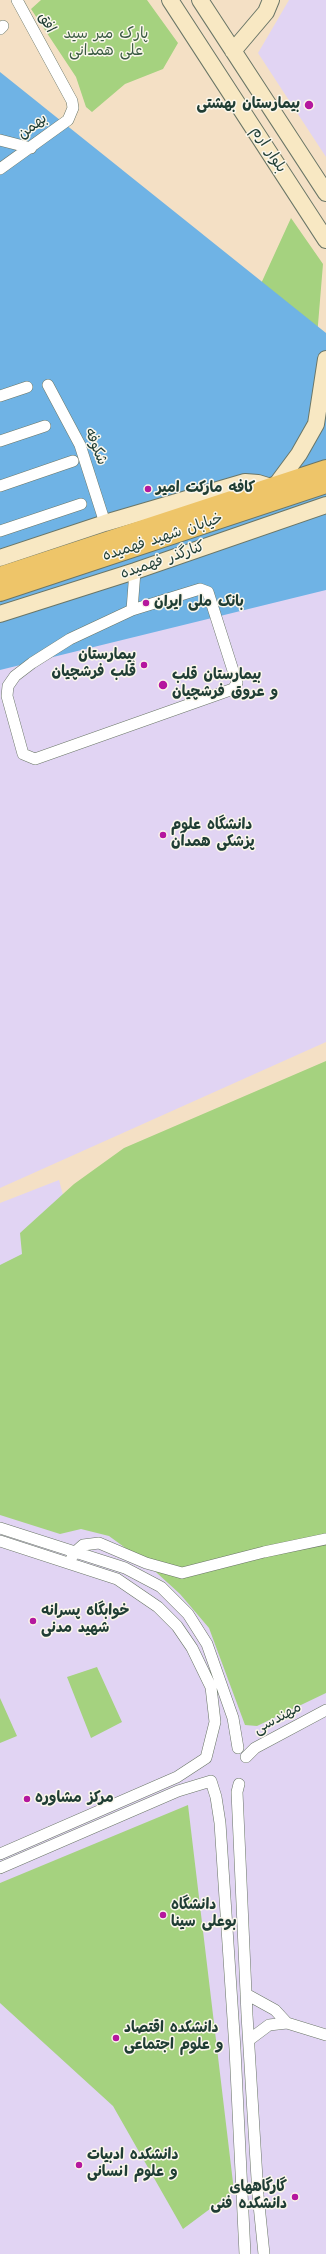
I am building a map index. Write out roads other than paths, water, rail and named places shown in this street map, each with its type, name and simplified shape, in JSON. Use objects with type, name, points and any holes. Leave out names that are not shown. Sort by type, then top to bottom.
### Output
[{"type":"main road","name":"خیابان شهید فهمیده","points":[[0,576],[326,469]]},
{"type":"main road","name":"خیابان شهید فهمیده","points":[[0,592],[326,484]]},
{"type":"street","name":"افق","points":[[17,0],[72,101]]},
{"type":"street","name":"بلوار ارم","points":[[170,0],[326,240]]},
{"type":"street","name":"بلوار ارم","points":[[200,0],[326,193]]},
{"type":"street","points":[[233,51],[266,12],[271,0]]},
{"type":"street","name":"بهمن","points":[[0,169],[68,120],[74,108],[72,101]]},
{"type":"street","points":[[0,140],[31,148]]},
{"type":"street","points":[[0,558],[106,523],[245,482],[274,486],[299,454],[316,424],[326,359]]},
{"type":"street","name":"شکوفه","points":[[48,385],[80,445],[106,523]]},
{"type":"street","points":[[0,396],[27,387]]},
{"type":"street","points":[[0,441],[45,426]]},
{"type":"street","points":[[0,486],[73,461]]},
{"type":"street","points":[[0,531],[81,504]]},
{"type":"street","name":"کنارگذر فهمیده","points":[[0,614],[135,571],[326,505]]},
{"type":"street","points":[[132,610],[135,571]]},
{"type":"street","points":[[200,589],[208,592],[237,683],[233,689],[35,759],[23,754],[7,696],[8,686],[15,676],[32,663],[70,639],[132,610],[200,589]]},
{"type":"street","points":[[0,1528],[72,1558],[117,1579],[158,1607],[176,1626],[192,1648],[211,1687],[215,1722],[206,1758],[177,1777],[0,1854]]},
{"type":"street","points":[[72,1558],[83,1545],[99,1543],[146,1563],[182,1573],[264,1552],[326,1539]]},
{"type":"street","points":[[0,1541],[72,1558],[125,1568],[160,1587],[188,1614],[207,1644],[222,1682],[233,1718],[238,1748]]},
{"type":"street","name":"مهندسی","points":[[246,1757],[255,1748],[326,1710]]},
{"type":"street","points":[[0,1868],[178,1791],[211,1782],[216,1797],[220,1823],[235,2049],[245,2254]]},
{"type":"street","points":[[239,1784],[237,1792],[246,1994],[258,2195],[264,2254]]},
{"type":"street","points":[[246,1994],[275,2010],[286,2023]]},
{"type":"street","points":[[249,2040],[269,2025],[286,2023],[326,2035]]},
{"type":"water","points":[[0,72],[326,333],[326,590],[0,670]]},
{"type":"place","name":"بیمارستان بهشتی","points":[[309,105]]},
{"type":"place","name":"کافه مارکت امیر","points":[[148,489]]},
{"type":"place","name":"بانک ملی ایران","points":[[146,603]]},
{"type":"place","name":"بیمارستان قلب فرشچیان","points":[[144,665]]},
{"type":"place","name":"بیمارستان قلب و عروق فرشچیان","points":[[163,685]]},
{"type":"place","name":"دانشگاه علوم پزشکی همدان","points":[[163,835]]},
{"type":"place","name":"خوابگاه پسرانه شهید مدنی","points":[[33,1621]]},
{"type":"place","name":"مرکز مشاوره","points":[[27,1799]]},
{"type":"place","name":"دانشگاه بوعلی سینا","points":[[163,1915]]},
{"type":"place","name":"دانشکده اقتصاد و علوم اجتماعی","points":[[116,2038]]},
{"type":"place","name":"دانشکده ادبیات و علوم انسانی","points":[[79,2165]]},
{"type":"place","name":"گارگاههای دانشکده فنی","points":[[295,2197]]},
{"type":"park label","name":"پارک میر سید علی همدانی","points":[[106,44]]}]
